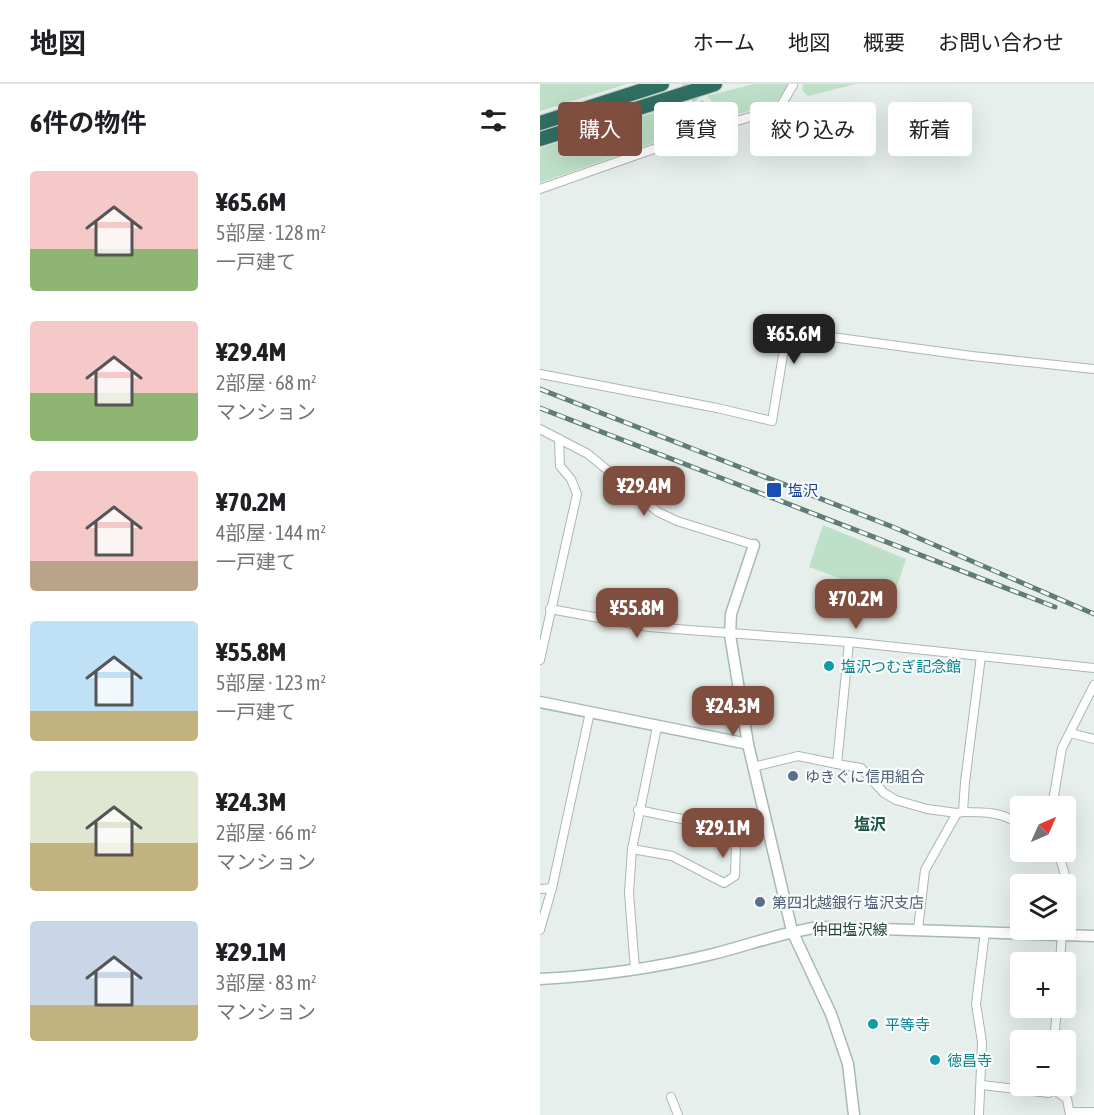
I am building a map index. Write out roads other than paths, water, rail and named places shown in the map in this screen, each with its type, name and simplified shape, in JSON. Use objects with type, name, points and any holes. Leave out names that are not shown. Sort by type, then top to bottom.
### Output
[{"type":"highway","points":[[540,123],[662,84]]},
{"type":"highway","points":[[540,139],[715,84]]},
{"type":"main road","points":[[754,545],[731,614],[730,635],[748,744],[792,931],[831,1014],[848,1064],[854,1115]]},
{"type":"main road","points":[[540,702],[748,744]]},
{"type":"main road","name":"仲田塩沢線","points":[[540,979],[635,970],[712,954],[792,931],[820,927],[1010,932]]},
{"type":"main road","name":"仲田塩沢線","points":[[1076,933],[1094,936]]},
{"type":"street","points":[[738,121],[779,109],[793,85]]},
{"type":"street","points":[[540,189],[654,149]]},
{"type":"street","points":[[540,374],[717,408],[772,422],[787,331],[972,356],[1094,369]]},
{"type":"street","points":[[540,429],[603,465],[658,512],[677,521],[754,545]]},
{"type":"street","points":[[540,660],[577,494],[571,479],[560,466],[559,439]]},
{"type":"street","points":[[550,609],[616,623],[730,635],[849,642],[1094,668]]},
{"type":"street","points":[[837,764],[849,642]]},
{"type":"street","points":[[918,929],[925,870],[960,813],[981,656]]},
{"type":"street","points":[[1054,796],[1062,747],[1094,685]]},
{"type":"street","points":[[540,930],[552,888],[590,712]]},
{"type":"street","points":[[635,970],[629,893],[632,849],[638,810],[657,727]]},
{"type":"street","points":[[1070,733],[1094,739]]},
{"type":"street","points":[[753,766],[798,756],[861,768],[884,793],[896,800],[927,809],[960,813],[994,812],[1010,819]]},
{"type":"street","points":[[632,849],[672,856],[724,883],[735,876],[736,843],[705,824],[638,810]]},
{"type":"street","points":[[540,888],[552,888]]},
{"type":"street","points":[[979,1115],[982,1042],[976,1004],[985,932]]},
{"type":"street","points":[[982,1085],[1010,1088]]},
{"type":"street","points":[[1063,1096],[1067,1099],[1070,1113],[1094,1112]]},
{"type":"street","points":[[671,1097],[678,1115]]},
{"type":"tunnel","points":[[684,84],[699,102]]},
{"type":"railway","points":[[540,389],[893,527],[1094,614]]},
{"type":"railway","points":[[540,408],[1055,607]]},
{"type":"place","name":"塩沢","points":[[774,490]]},
{"type":"place","name":"塩沢つむぎ記念館","points":[[829,666]]},
{"type":"place","name":"ゆきぐに信用組合","points":[[793,776]]},
{"type":"place","name":"第四北越銀行 塩沢支店","points":[[760,902]]},
{"type":"place","name":"平等寺","points":[[873,1024]]},
{"type":"place","name":"徳昌寺","points":[[935,1060]]},
{"type":"district","name":"塩沢","points":[[870,824]]}]
